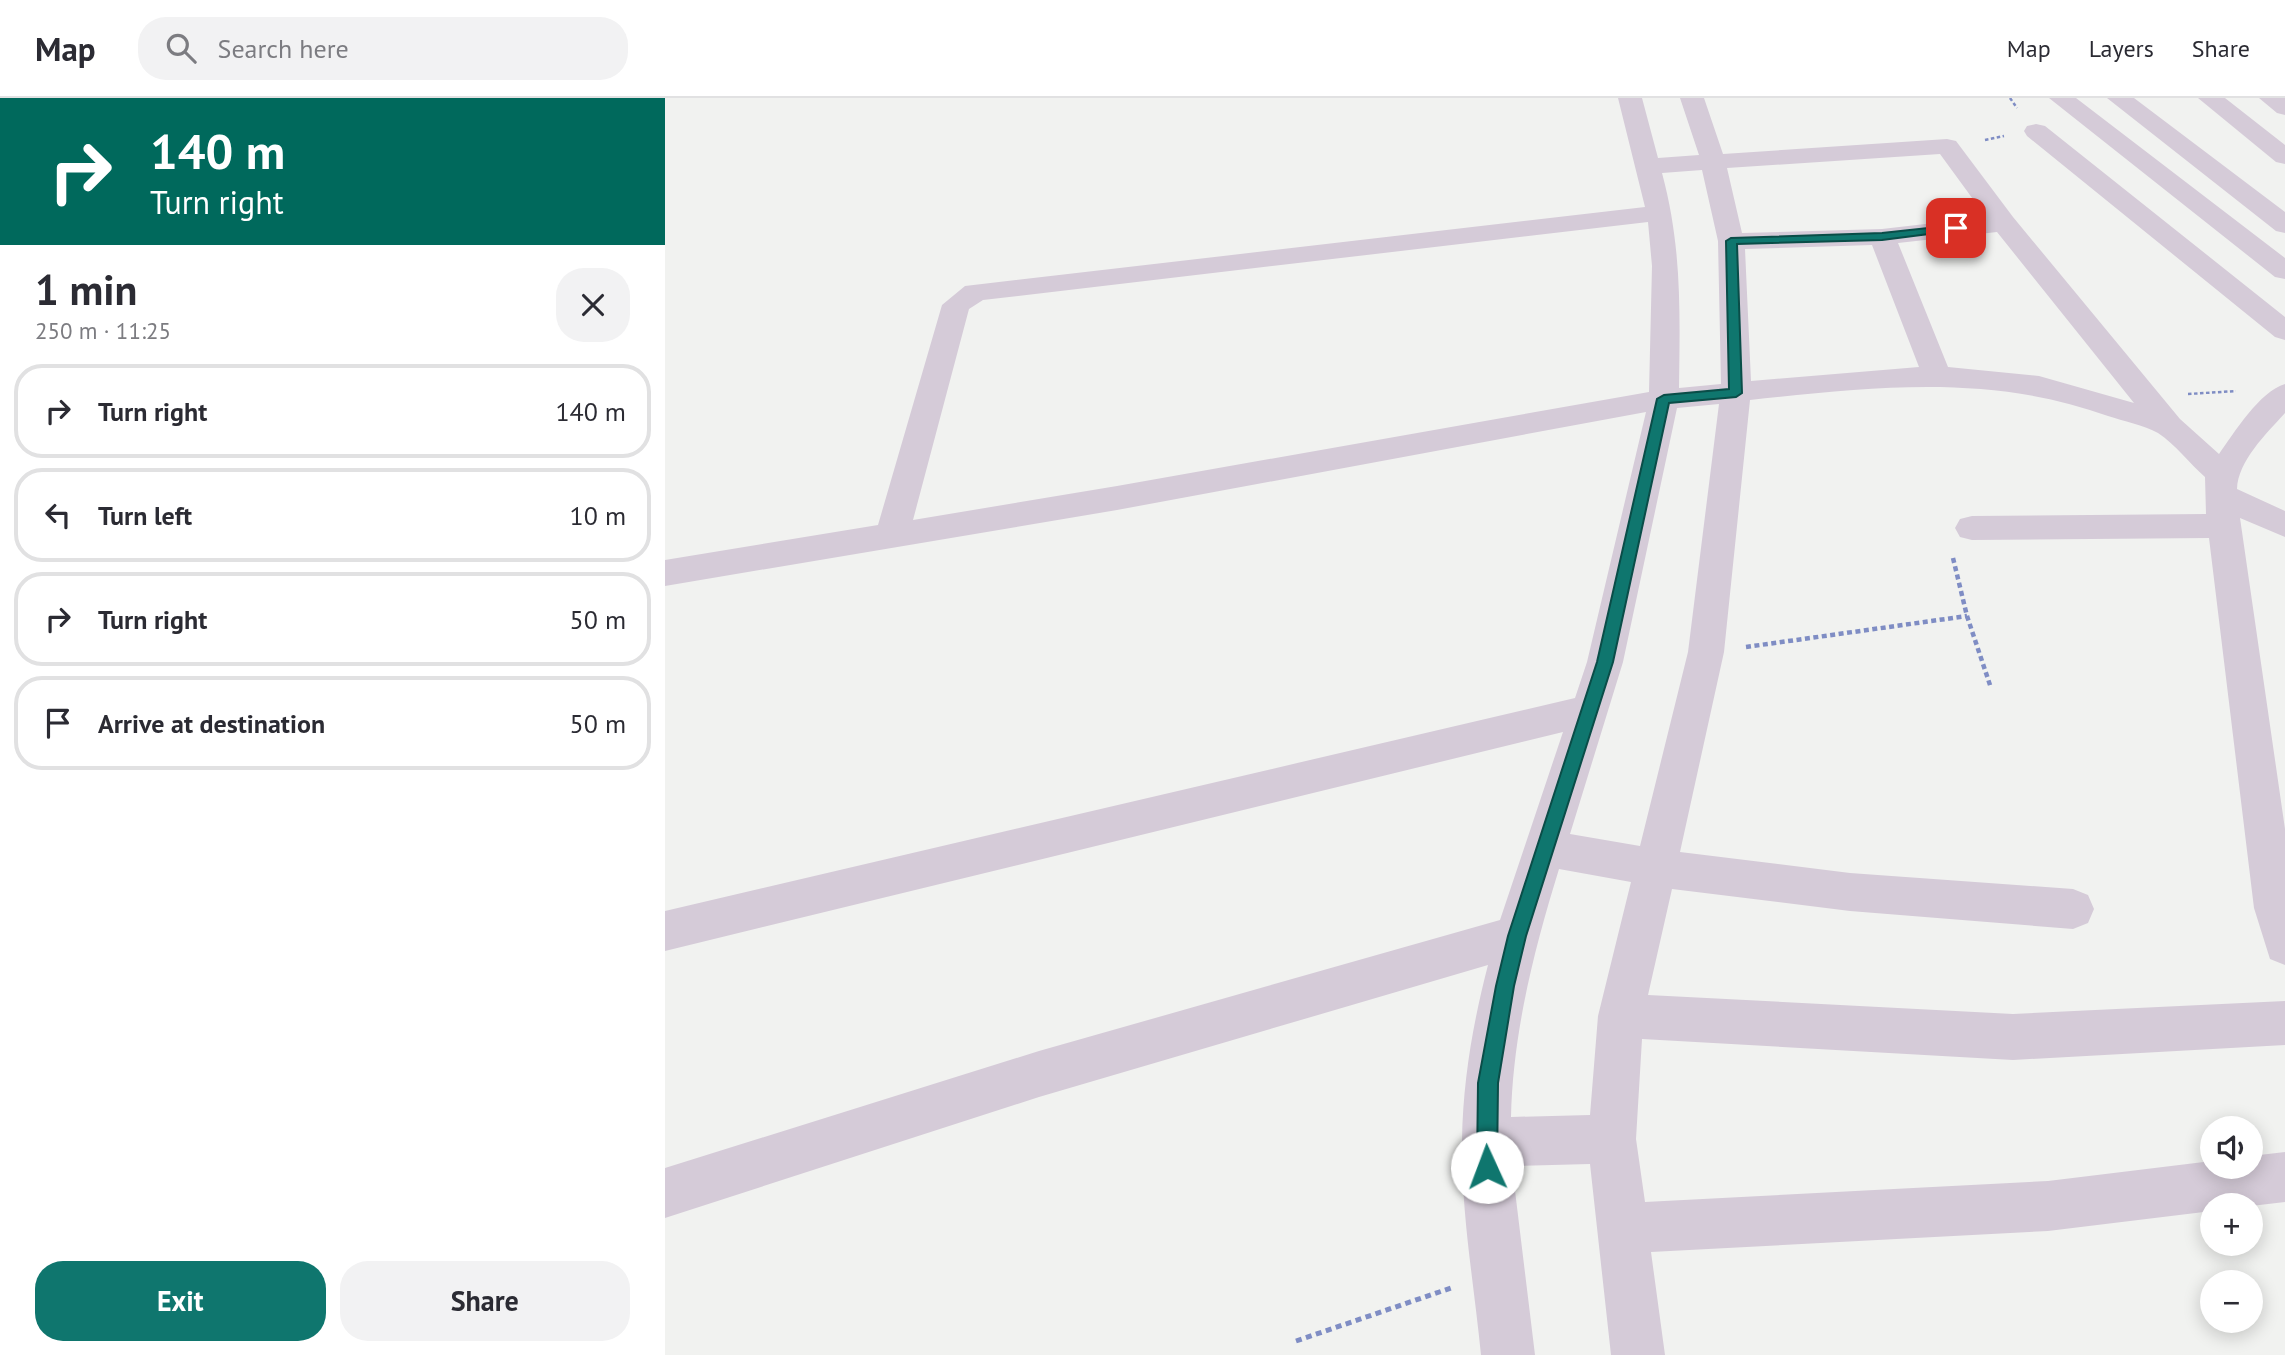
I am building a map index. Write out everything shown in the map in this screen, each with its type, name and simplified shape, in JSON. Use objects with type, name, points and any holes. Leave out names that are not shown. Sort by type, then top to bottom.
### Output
[{"type":"street","points":[[1508,1355],[1486,1142],[1488,1083],[1499,1010],[1517,936],[1608,649],[1664,399],[1666,266],[1660,213],[1630,98]]},
{"type":"street","points":[[1638,1355],[1612,1139],[1621,1016],[1706,652],[1736,393],[1731,241],[1713,161],[1692,98]]},
{"type":"street","points":[[2061,98],[2285,271]]},
{"type":"street","points":[[2119,98],[2285,225]]},
{"type":"street","points":[[2210,98],[2285,157]]},
{"type":"street","points":[[2271,98],[2285,108]]},
{"type":"street","points":[[2036,131],[2285,331]]},
{"type":"street","points":[[1649,166],[1947,146],[2004,223],[2169,426],[2222,499],[2275,908],[2285,945]]},
{"type":"street","points":[[892,535],[956,304],[975,292],[1660,213]]},
{"type":"street","points":[[1731,241],[1882,237],[2004,223]]},
{"type":"street","points":[[1882,237],[1938,379]]},
{"type":"street","points":[[665,573],[1117,498],[1664,399],[1772,387],[1868,378],[2021,382],[2062,391],[2169,426]]},
{"type":"street","points":[[2222,499],[2253,429],[2285,394]]},
{"type":"street","points":[[1972,528],[2222,499],[2285,525]]},
{"type":"street","points":[[665,931],[1589,710]]},
{"type":"street","points":[[1544,848],[1657,868],[1850,892],[2073,909]]},
{"type":"street","points":[[665,1193],[1039,1074],[1517,936]]},
{"type":"street","points":[[1621,1016],[2013,1037],[2285,1023]]},
{"type":"street","points":[[1486,1142],[1612,1139]]},
{"type":"street","points":[[1622,1228],[2048,1206],[2285,1177]]},
{"type":"path","points":[[1947,146],[2036,131]]},
{"type":"path","points":[[2146,397],[2243,390]]},
{"type":"path","points":[[1972,528],[1963,529],[1950,538],[1967,616],[1991,688]]},
{"type":"path","points":[[1706,652],[1967,616]]},
{"type":"path","points":[[1296,1341],[1498,1272]]},
{"type":"route","points":[[1487,1167],[1488,1083],[1499,1010],[1517,936],[1605,662],[1664,399],[1736,393],[1731,241],[1882,237],[1956,228]]}]
